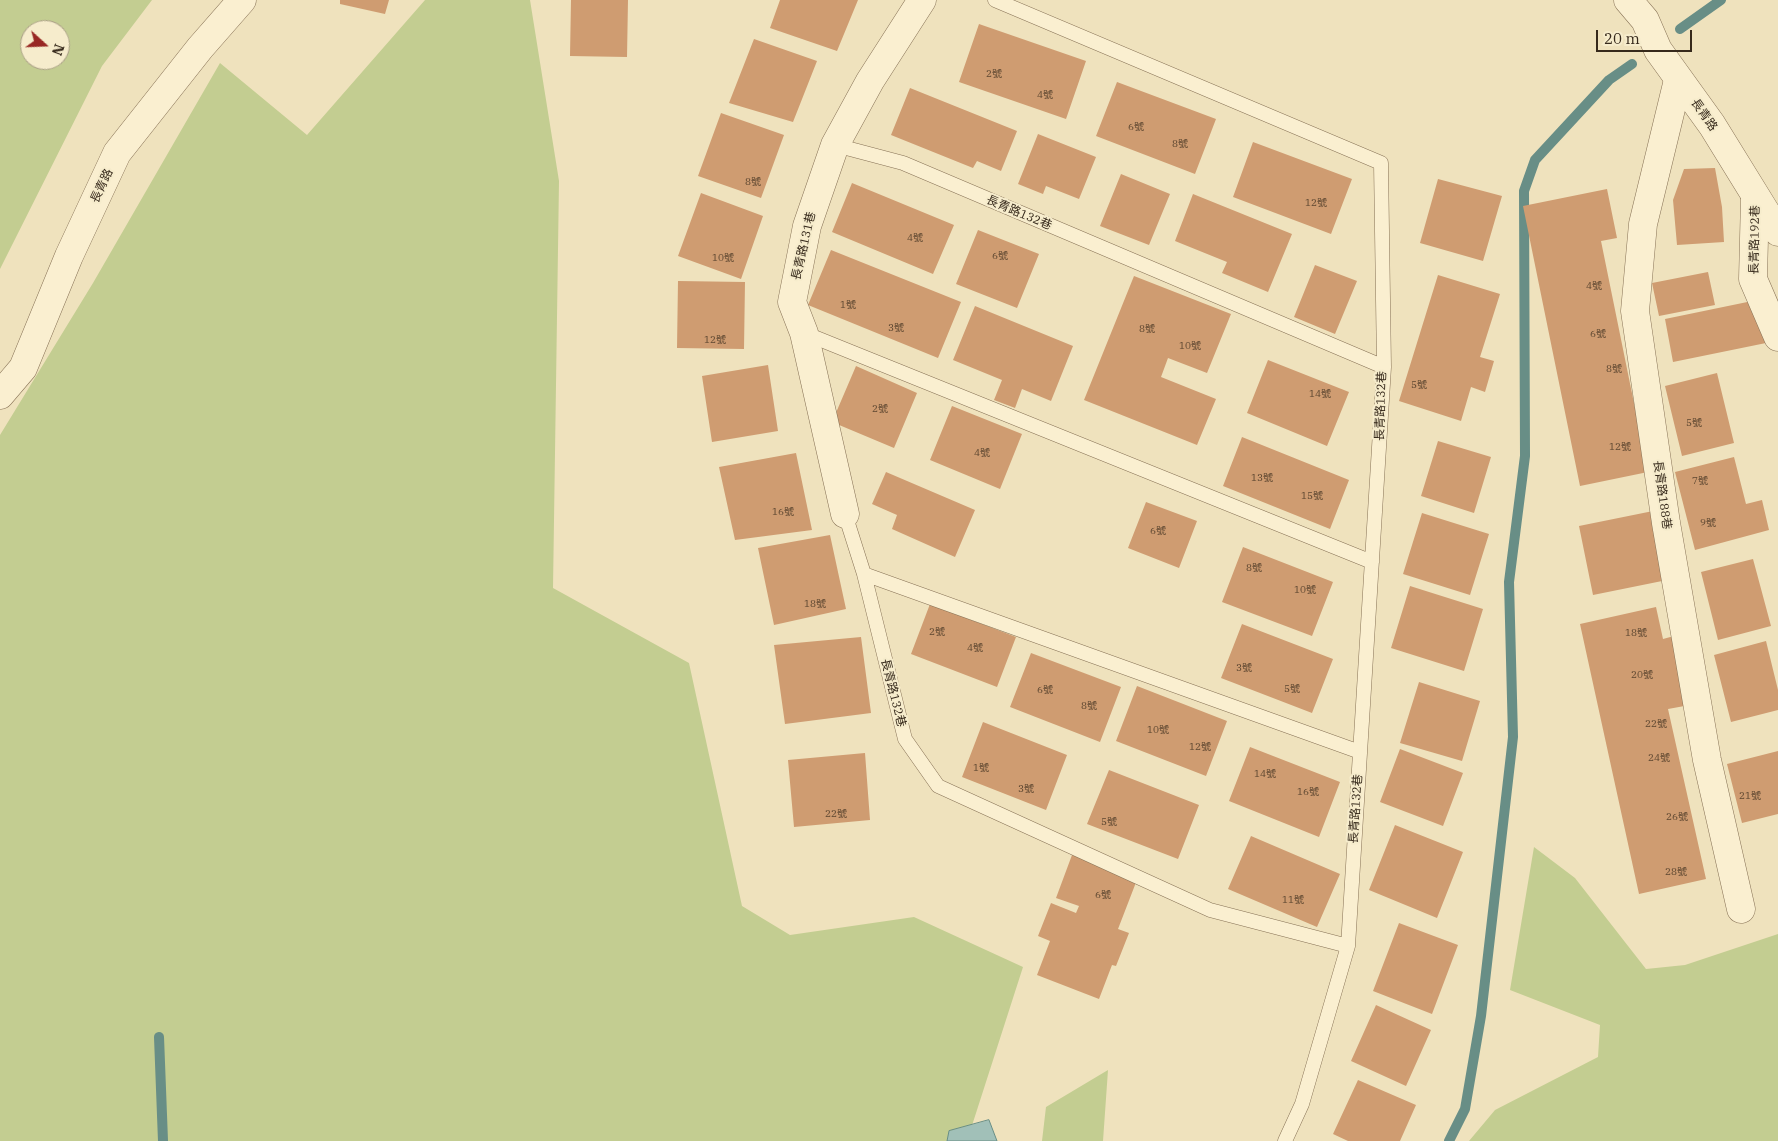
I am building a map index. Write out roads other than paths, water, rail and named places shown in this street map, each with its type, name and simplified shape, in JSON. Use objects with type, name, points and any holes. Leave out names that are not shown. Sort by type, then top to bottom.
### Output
[{"type":"street","name":"長青路","points":[[0,395],[23,368],[70,256],[117,153],[200,48],[242,0]]},
{"type":"street","name":"長青路131巷","points":[[845,514],[804,333],[792,302],[807,226],[835,145],[870,81],[922,0]]},
{"type":"street","name":"長青路","points":[[1628,0],[1645,20],[1658,50],[1712,125],[1755,198],[1778,232]]},
{"type":"street","name":"長青路188巷","points":[[1678,80],[1643,224],[1635,311],[1666,523],[1702,732],[1741,909]]},
{"type":"street","name":"長青路192巷","points":[[1755,198],[1753,278],[1778,337]]},
{"type":"lane","points":[[995,0],[1381,163],[1384,367]]},
{"type":"lane","name":"長青路132巷","points":[[835,145],[903,163],[1384,367],[1348,946],[1302,1104],[1285,1141]]},
{"type":"lane","points":[[804,333],[1372,562]]},
{"type":"lane","name":"長青路132巷","points":[[845,514],[864,574],[905,739],[938,786],[1210,910],[1348,946]]},
{"type":"lane","points":[[864,574],[1360,752]]},
{"type":"water","points":[[989,1120],[997,1141],[947,1141],[949,1131]]},
{"type":"waterway","points":[[1680,29],[1721,0]]},
{"type":"waterway","points":[[1449,1141],[1465,1109],[1481,1016],[1513,737],[1509,582],[1525,456],[1524,191],[1535,160],[1609,80],[1632,64]]},
{"type":"waterway","points":[[159,1037],[163,1141]]}]
